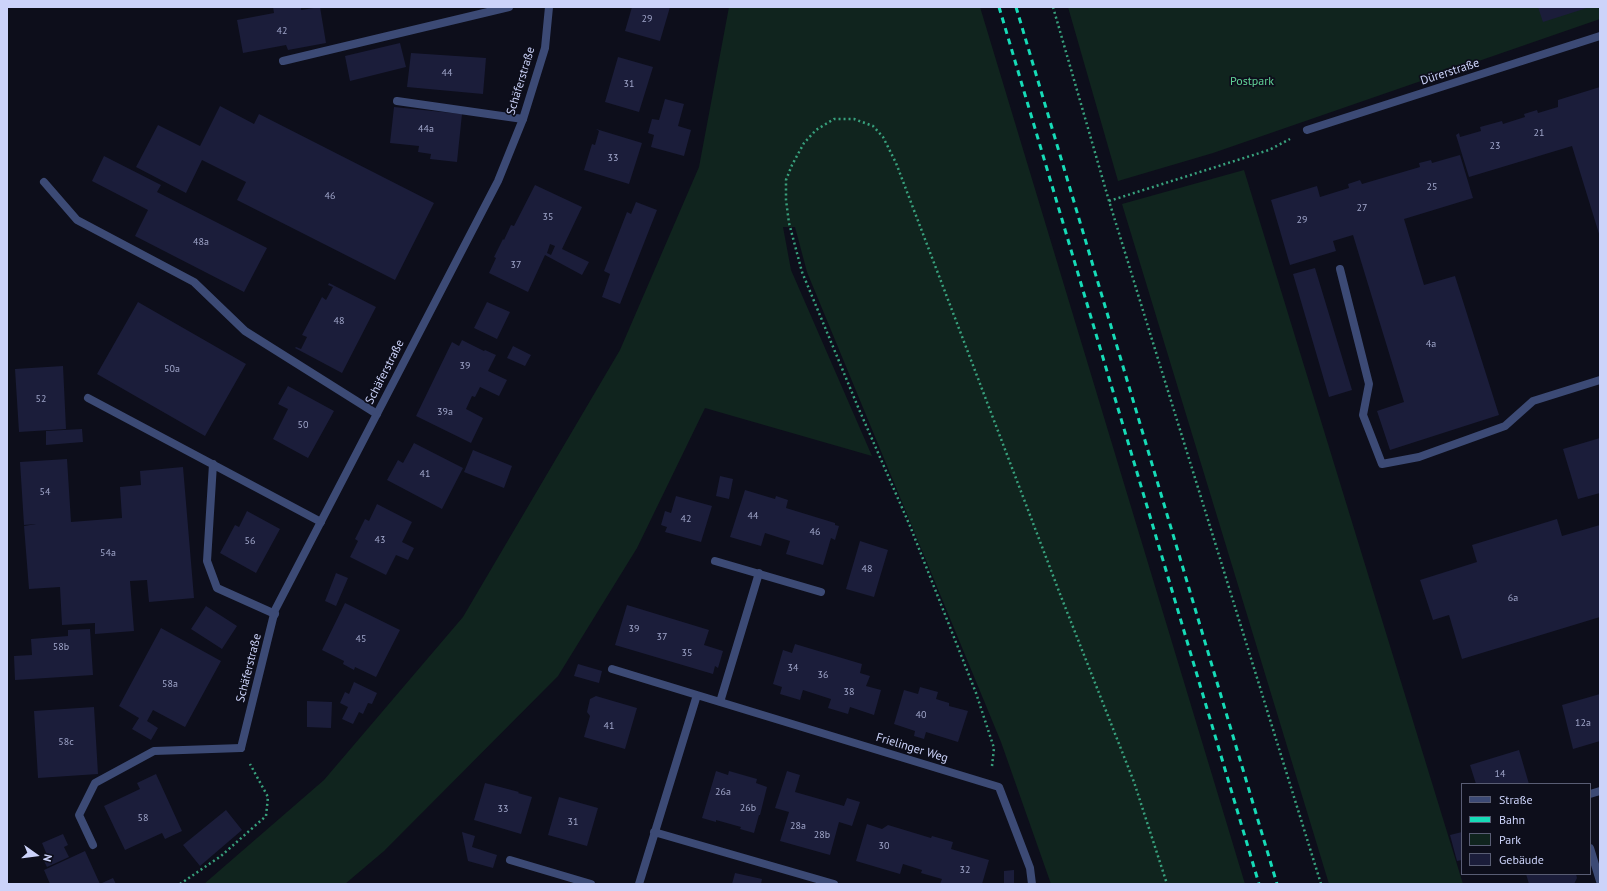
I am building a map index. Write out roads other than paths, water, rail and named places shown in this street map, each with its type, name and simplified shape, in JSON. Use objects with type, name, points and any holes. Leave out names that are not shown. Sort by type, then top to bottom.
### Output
[{"type":"street","points":[[283,61],[509,7]]},
{"type":"street","name":"Schäferstraße","points":[[93,845],[79,815],[96,783],[154,751],[241,748],[274,614],[498,182],[523,119],[545,48],[548,7]]},
{"type":"street","name":"Dürerstraße","points":[[1307,130],[1600,36]]},
{"type":"street","points":[[397,101],[523,119]]},
{"type":"street","points":[[44,182],[76,220],[194,282],[246,331],[377,414]]},
{"type":"street","points":[[1340,269],[1369,384],[1363,415],[1382,464],[1419,457],[1505,426],[1533,401],[1600,380]]},
{"type":"street","points":[[88,398],[321,522]]},
{"type":"street","points":[[213,464],[207,561],[217,588],[274,614]]},
{"type":"street","points":[[715,561],[821,592]]},
{"type":"street","points":[[720,702],[759,573]]},
{"type":"street","name":"Frielinger Weg","points":[[612,669],[999,788],[1030,868],[1032,884]]},
{"type":"street","points":[[639,884],[697,695]]},
{"type":"street","points":[[654,832],[834,884]]},
{"type":"street","points":[[1591,851],[1600,881]]},
{"type":"street","points":[[510,860],[591,884]]},
{"type":"railway","points":[[999,7],[1259,884]]},
{"type":"railway","points":[[1016,7],[1277,884]]},
{"type":"park label","name":"Postpark","points":[[1252,82]]}]
